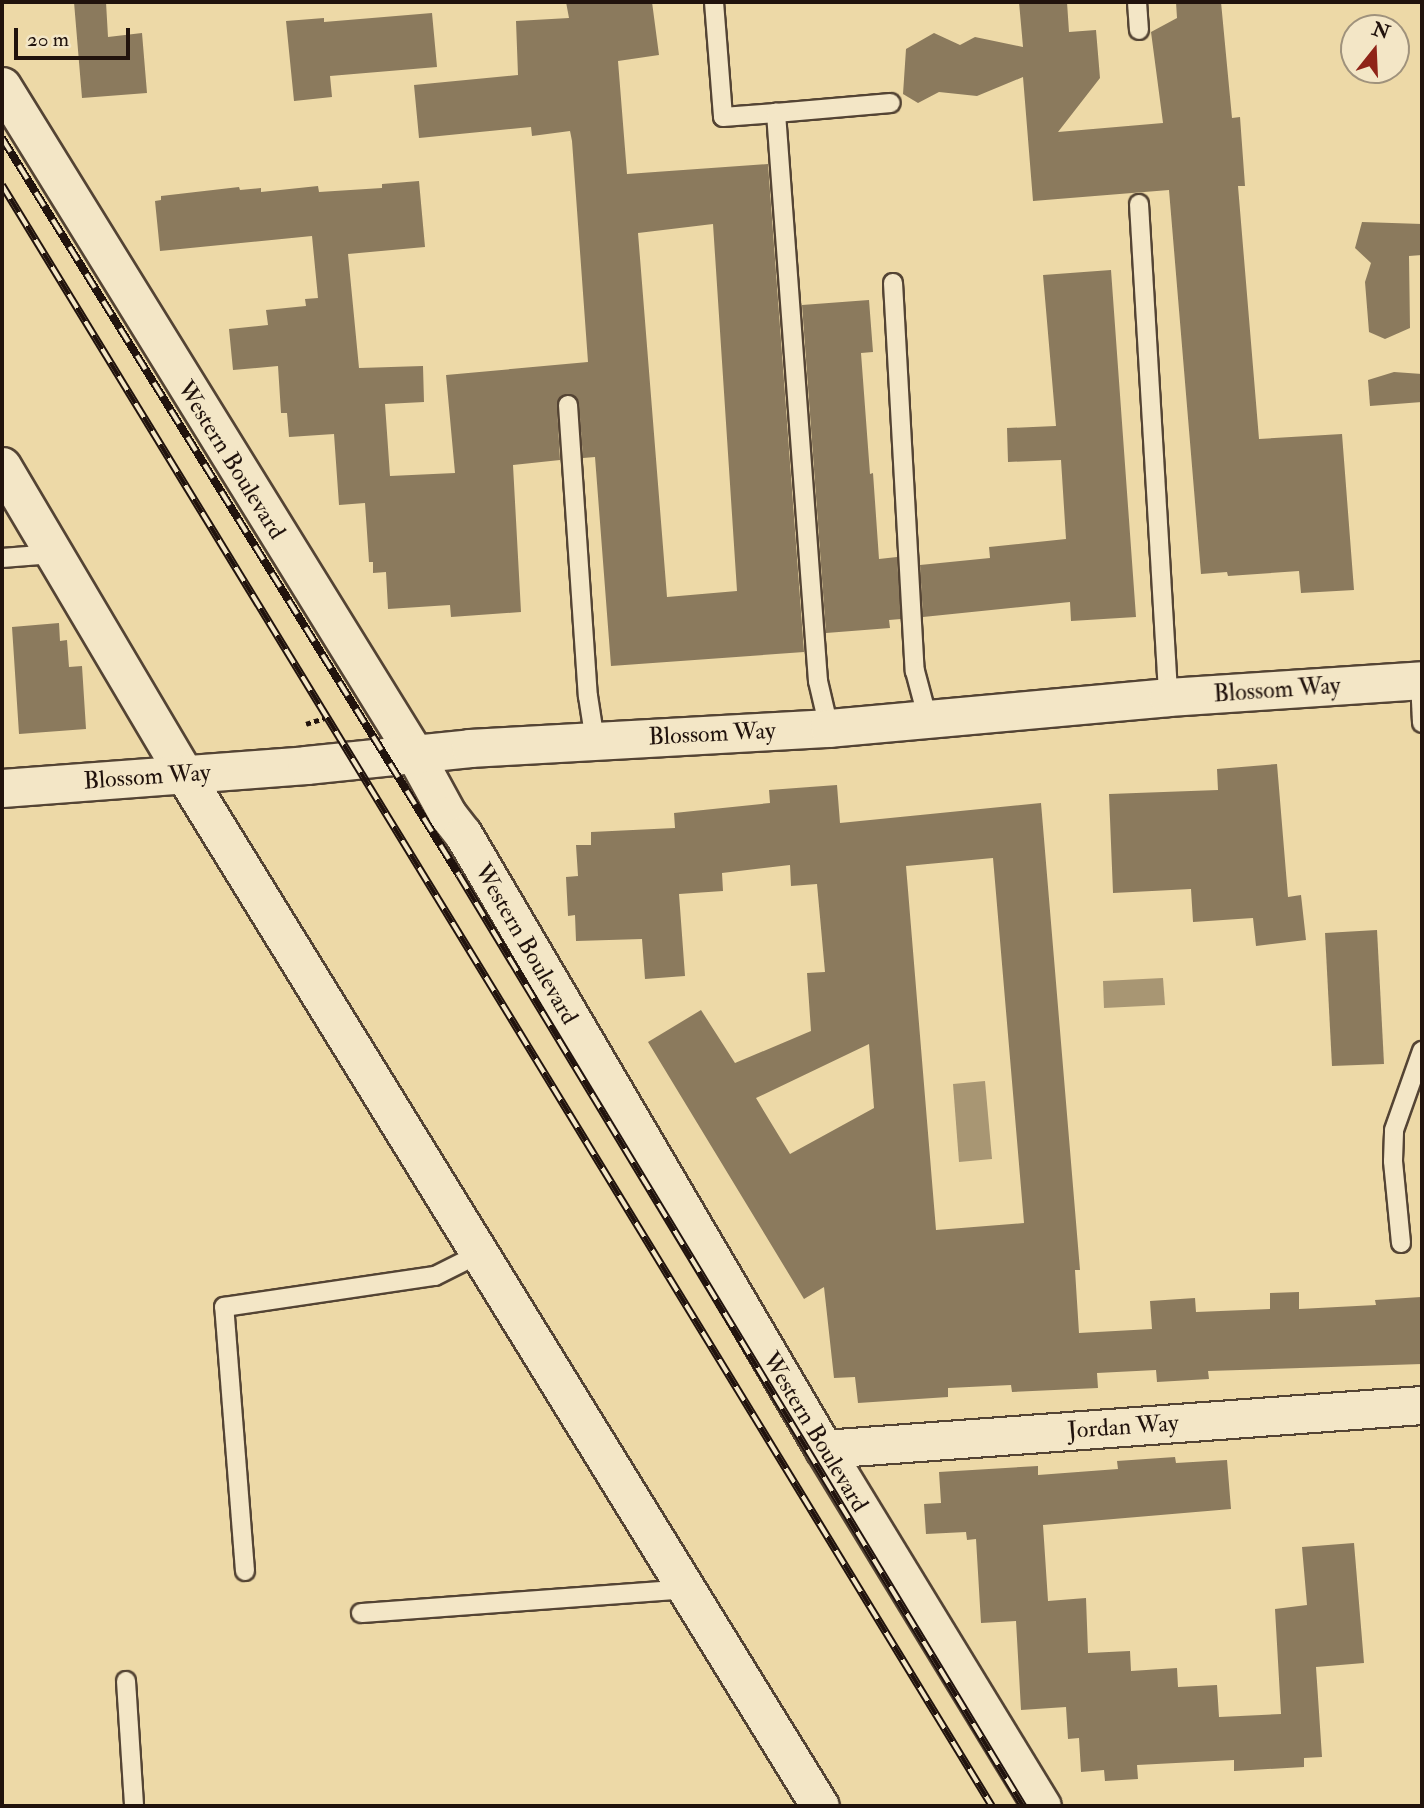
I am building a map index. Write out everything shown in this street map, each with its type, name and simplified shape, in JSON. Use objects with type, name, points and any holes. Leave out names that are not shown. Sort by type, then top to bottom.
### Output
[{"type":"street","name":"Western Boulevard","points":[[2,86],[414,753],[824,1449],[1042,1806]]},
{"type":"street","points":[[2,466],[184,774],[820,1806]]},
{"type":"street","name":"Blossom Way","points":[[2,788],[414,753],[829,728],[1168,697],[1421,680]]},
{"type":"street","name":"Jordan Way","points":[[824,1449],[1422,1405]]},
{"type":"lane","points":[[714,2],[723,117],[891,103]]},
{"type":"lane","points":[[1137,2],[1139,30]]},
{"type":"lane","points":[[776,113],[818,681],[829,728]]},
{"type":"lane","points":[[1139,204],[1168,697]]},
{"type":"lane","points":[[893,283],[915,671],[928,720]]},
{"type":"lane","points":[[568,405],[588,696],[595,741]]},
{"type":"lane","points":[[2,558],[53,554]]},
{"type":"lane","points":[[1421,680],[1422,723]]},
{"type":"lane","points":[[1401,1243],[1393,1161],[1394,1129],[1422,1051]]},
{"type":"lane","points":[[246,1571],[224,1307],[435,1276],[480,1254]]},
{"type":"lane","points":[[361,1613],[686,1589]]},
{"type":"lane","points":[[127,1681],[134,1806]]},
{"type":"shaded area","points":[[1163,978],[1165,1005],[1104,1008],[1103,981]]},
{"type":"shaded area","points":[[985,1081],[992,1159],[959,1162],[953,1084]]},
{"type":"building","points":[[74,2],[106,2],[108,37],[142,33],[147,93],[82,98]]},
{"type":"building","points":[[566,2],[652,2],[659,55],[618,61],[627,174],[768,164],[804,652],[611,666],[595,457],[583,458],[579,404],[577,398],[568,394],[561,396],[557,405],[560,460],[513,465],[521,612],[451,617],[450,605],[388,609],[386,572],[373,573],[373,562],[369,562],[365,503],[339,505],[334,434],[289,437],[287,413],[281,413],[278,366],[233,370],[229,329],[268,325],[266,310],[306,306],[305,299],[318,298],[312,236],[160,251],[155,201],[161,200],[161,196],[239,187],[240,190],[261,188],[261,192],[318,186],[319,192],[382,188],[382,184],[419,181],[425,247],[348,254],[359,368],[423,366],[424,402],[385,404],[390,476],[455,473],[446,375],[588,362],[572,141],[570,131],[532,136],[531,127],[419,138],[414,85],[518,75],[516,21],[569,18]],"holes":[[[713,224],[737,591],[667,597],[638,233]]]},
{"type":"building","points":[[1019,2],[1067,2],[1069,32],[1096,30],[1100,78],[1058,132],[1163,123],[1151,32],[1177,18],[1176,2],[1221,2],[1232,118],[1240,117],[1245,186],[1238,186],[1259,439],[1342,434],[1354,590],[1301,593],[1299,571],[1228,576],[1227,572],[1201,574],[1169,190],[1033,201],[1023,77],[977,96],[939,92],[918,103],[903,94],[906,49],[934,33],[960,45],[975,37],[1023,47]]},
{"type":"building","points":[[432,13],[437,67],[330,76],[332,97],[294,101],[286,21],[324,18],[324,22]]},
{"type":"building","points":[[1362,222],[1422,224],[1422,255],[1409,256],[1410,328],[1385,339],[1369,332],[1365,282],[1371,263],[1355,248]]},
{"type":"building","points":[[1111,270],[1136,617],[1071,621],[1070,602],[923,617],[920,565],[990,558],[989,547],[1066,539],[1061,460],[1008,462],[1007,428],[1056,426],[1043,275]]},
{"type":"building","points":[[869,300],[873,352],[861,353],[870,474],[873,473],[879,559],[897,557],[901,619],[889,620],[890,628],[826,633],[802,305]]},
{"type":"building","points":[[1394,372],[1422,374],[1422,402],[1370,406],[1368,380]]},
{"type":"building","points":[[59,623],[60,641],[67,640],[69,667],[82,666],[86,729],[19,734],[12,627]]},
{"type":"building","points":[[1277,764],[1288,897],[1301,895],[1306,940],[1256,946],[1253,918],[1193,922],[1191,889],[1113,893],[1109,794],[1218,790],[1217,769]]},
{"type":"building","points":[[837,785],[840,823],[1041,803],[1080,1270],[1075,1270],[1079,1333],[1152,1329],[1150,1301],[1195,1298],[1196,1312],[1270,1309],[1270,1293],[1299,1292],[1299,1309],[1376,1305],[1375,1300],[1421,1297],[1422,1364],[1208,1371],[1209,1379],[1157,1382],[1156,1370],[1097,1373],[1098,1388],[1012,1392],[1011,1385],[948,1388],[948,1397],[858,1403],[855,1377],[834,1378],[824,1287],[804,1299],[648,1042],[701,1010],[735,1063],[811,1031],[807,973],[825,972],[817,884],[791,886],[790,865],[722,873],[723,891],[679,894],[685,976],[645,979],[642,939],[576,941],[575,915],[568,916],[566,877],[578,876],[576,845],[591,845],[591,832],[675,828],[674,813],[770,803],[769,790]],"holes":[[[993,858],[1024,1223],[936,1230],[906,866]],[[869,1044],[874,1108],[790,1154],[756,1098]]]},
{"type":"building","points":[[1377,930],[1384,1064],[1332,1066],[1325,933]]},
{"type":"building","points":[[1175,1457],[1176,1463],[1227,1460],[1231,1509],[1043,1525],[1048,1601],[1086,1598],[1088,1653],[1130,1651],[1131,1671],[1177,1668],[1178,1687],[1217,1685],[1219,1717],[1281,1714],[1275,1609],[1307,1605],[1302,1547],[1354,1543],[1364,1663],[1316,1667],[1322,1757],[1304,1758],[1304,1767],[1234,1771],[1234,1760],[1137,1765],[1138,1779],[1105,1781],[1104,1770],[1081,1772],[1079,1738],[1068,1739],[1066,1707],[1021,1710],[1016,1621],[981,1623],[976,1539],[967,1540],[966,1532],[926,1534],[924,1504],[941,1503],[939,1472],[1038,1466],[1038,1475],[1118,1469],[1117,1461]]},
{"type":"railway","points":[[2,138],[459,875],[1023,1806]]},
{"type":"railway","points":[[2,185],[992,1806]]}]
